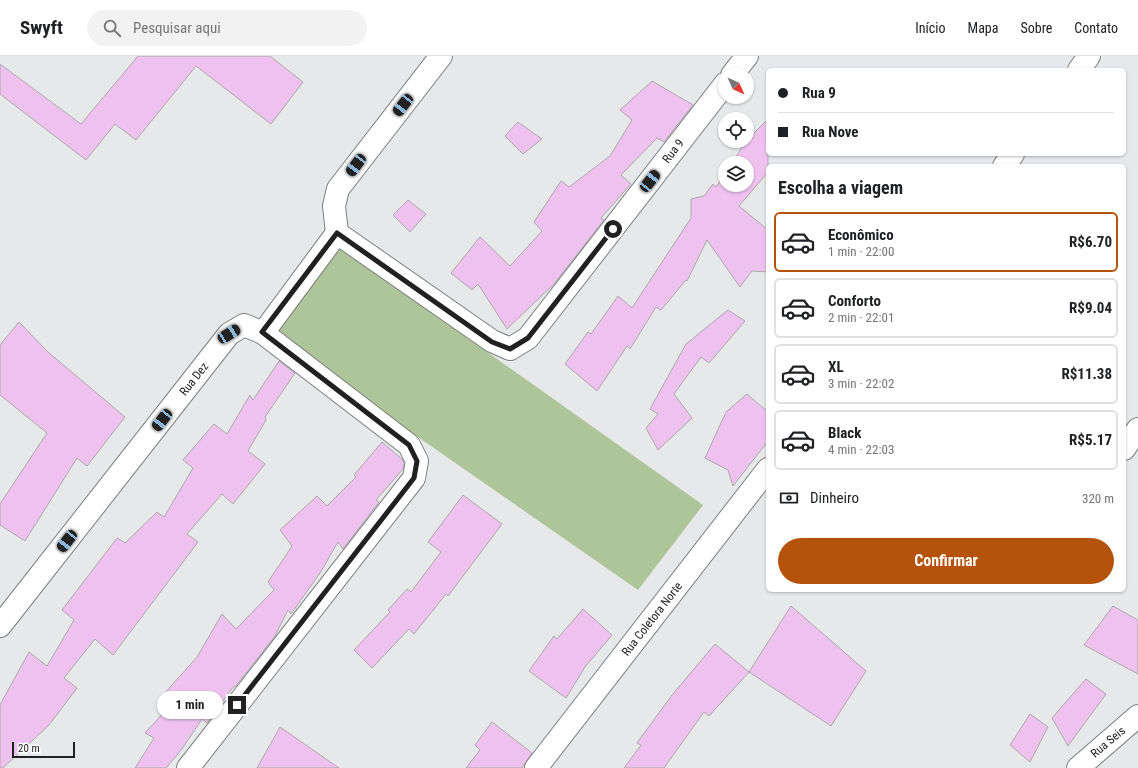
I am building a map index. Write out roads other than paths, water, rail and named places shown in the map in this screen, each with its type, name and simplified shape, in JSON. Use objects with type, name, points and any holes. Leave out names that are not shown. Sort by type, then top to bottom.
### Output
[{"type":"street","points":[[262,332],[337,233],[334,206],[338,189],[441,56]]},
{"type":"street","points":[[738,68],[747,56]]},
{"type":"street","points":[[1080,68],[1089,56]]},
{"type":"street","name":"Rua 9","points":[[337,233],[492,342],[510,349],[528,338],[718,93]]},
{"type":"street","name":"Rua Dez","points":[[0,626],[229,334],[244,325],[262,332],[409,445],[417,461],[414,478],[188,768]]},
{"type":"street","points":[[1126,446],[1138,429]]},
{"type":"street","name":"Rua Coletora Norte","points":[[536,768],[766,472]]},
{"type":"street","name":"Rua Seis","points":[[1078,768],[1138,716]]}]
